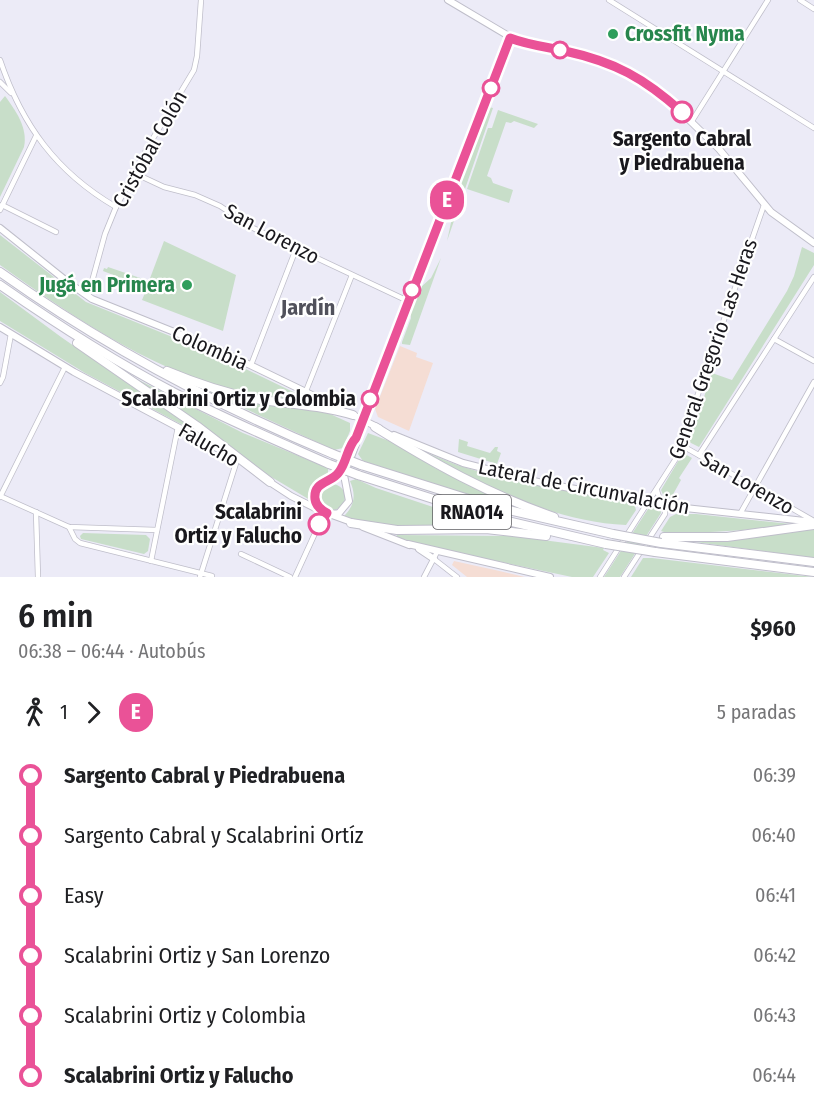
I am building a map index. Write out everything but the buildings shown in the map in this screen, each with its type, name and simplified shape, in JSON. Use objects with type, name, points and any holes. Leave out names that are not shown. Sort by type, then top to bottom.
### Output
[{"type":"highway","name":"RNA014","points":[[0,272],[128,355],[217,403],[361,465],[491,506],[585,529],[814,562]]},
{"type":"highway","name":"RNA014","points":[[0,285],[72,333],[149,379],[235,423],[357,475],[477,513],[606,544],[814,573]]},
{"type":"highway","points":[[0,285],[73,340],[216,440],[270,482]]},
{"type":"highway","points":[[128,355],[223,392],[262,400],[319,407],[353,415]]},
{"type":"highway","points":[[375,427],[458,477],[585,529]]},
{"type":"highway","points":[[663,540],[727,537],[814,522]]},
{"type":"highway","points":[[351,523],[397,530],[486,529],[588,540]]},
{"type":"street","name":"Cristóbal Colón","points":[[88,296],[105,234],[116,207],[194,70],[201,0]]},
{"type":"street","points":[[609,0],[814,128]]},
{"type":"street","points":[[692,121],[768,0]]},
{"type":"street","points":[[800,0],[814,9]]},
{"type":"street","points":[[452,1],[510,38],[577,54],[629,72],[660,93],[692,121],[720,149],[764,205],[786,224],[814,242]]},
{"type":"street","points":[[356,438],[345,473],[349,496],[346,506],[339,513],[326,513],[316,503],[315,495],[321,484],[340,471],[352,442],[356,438],[510,38]]},
{"type":"street","points":[[0,59],[0,65]]},
{"type":"street","points":[[0,59],[13,94],[36,136],[71,176],[89,191],[116,207]]},
{"type":"street","points":[[0,82],[13,94]]},
{"type":"street","points":[[36,136],[1,208],[56,232]]},
{"type":"street","name":"San Lorenzo","points":[[134,173],[164,187],[195,195],[220,206],[253,228],[408,301]]},
{"type":"street","name":"General Gregorio Las Heras","points":[[600,577],[672,467],[764,205]]},
{"type":"street","points":[[0,228],[88,296]]},
{"type":"street","points":[[251,365],[296,249]]},
{"type":"street","points":[[306,391],[352,275]]},
{"type":"street","points":[[699,455],[814,277]]},
{"type":"street","name":"Colombia","points":[[88,296],[219,350],[363,421]]},
{"type":"street","name":"Falucho","points":[[0,327],[65,367],[237,460],[291,496],[326,513],[435,555],[457,577]]},
{"type":"street","points":[[0,383],[11,334]]},
{"type":"street","points":[[774,339],[814,361]]},
{"type":"street","points":[[65,367],[0,497],[69,527],[157,530]]},
{"type":"street","points":[[740,514],[814,382]]},
{"type":"street","name":"Lateral de Circunvalación","points":[[363,421],[450,458],[491,472],[664,505],[814,522]]},
{"type":"street","points":[[151,561],[178,427]]},
{"type":"street","name":"San Lorenzo","points":[[681,445],[814,522]]},
{"type":"street","points":[[200,575],[237,460]]},
{"type":"street","points":[[329,480],[338,481],[346,487]]},
{"type":"street","points":[[624,577],[665,513],[657,490]]},
{"type":"street","points":[[36,512],[38,577]]},
{"type":"street","points":[[295,577],[326,513]]},
{"type":"street","points":[[69,527],[75,539],[80,543],[200,575],[212,576]]},
{"type":"street","points":[[241,554],[290,577]]},
{"type":"street","points":[[424,577],[435,555],[549,577]]},
{"type":"shaded area","points":[[400,346],[417,353],[416,357],[433,363],[409,431],[378,417],[375,409]]},
{"type":"shaded area","points":[[454,561],[525,577],[467,577],[452,565]]},
{"type":"green space","points":[[5,96],[23,126],[25,140],[24,147],[0,197],[0,102]]},
{"type":"green space","points":[[489,107],[493,108],[447,241],[452,207]]},
{"type":"green space","points":[[498,110],[538,124],[534,128],[514,121],[506,122],[487,176],[493,183],[513,190],[509,203],[467,189],[488,128],[492,128]]},
{"type":"green space","points":[[0,235],[86,302],[217,355],[312,401],[269,398],[227,389],[186,375],[108,337],[0,265]]},
{"type":"green space","name":"Jugá en Primera","points":[[164,241],[236,275],[223,331],[142,300],[147,288],[103,271],[108,267],[149,281]]},
{"type":"green space","points":[[802,247],[814,253],[814,265],[699,447],[689,442],[712,373],[732,380],[787,291]]},
{"type":"green space","points":[[441,258],[410,345],[402,344],[411,318],[412,303],[421,287],[431,278]]},
{"type":"green space","points":[[0,292],[205,437],[85,373],[0,321]]},
{"type":"green space","points":[[131,376],[243,433],[328,468],[328,474],[315,484],[310,500],[263,472]]},
{"type":"green space","points":[[196,386],[319,409],[350,423],[350,431],[343,448],[334,450]]},
{"type":"green space","points":[[368,433],[400,445],[435,468],[513,506],[363,461],[358,454]]},
{"type":"green space","points":[[459,439],[468,442],[467,446],[490,453],[498,447],[497,451],[501,453],[497,464],[458,452]]},
{"type":"green space","points":[[410,446],[457,465],[500,478],[634,503],[636,510],[626,525],[569,516],[515,498]]},
{"type":"green space","points":[[683,453],[692,458],[679,478],[681,480],[671,498],[664,497],[661,490]]},
{"type":"green space","points":[[356,479],[442,510],[516,529],[408,528],[344,516],[353,500],[350,481]]},
{"type":"green space","points":[[332,484],[341,488],[345,497],[341,506],[332,510],[323,506],[319,497],[323,488]]},
{"type":"green space","points":[[650,506],[660,508],[661,513],[620,577],[604,577]]},
{"type":"green space","points":[[676,514],[791,524],[714,532],[667,533],[661,531],[670,517]]},
{"type":"green space","points":[[814,529],[814,558],[688,541],[689,541]]},
{"type":"green space","points":[[83,533],[146,535],[150,539],[148,551],[144,554],[81,539],[80,536]]},
{"type":"green space","points":[[397,535],[512,536],[604,548],[603,550],[609,553],[593,577],[572,577],[440,549],[396,537]]},
{"type":"green space","points":[[643,558],[652,558],[813,577],[631,577]]},
{"type":"bus line","name":"E","points":[[319,524],[327,513],[321,510],[316,503],[316,490],[321,484],[339,473],[352,442],[356,438],[510,38],[577,54],[629,72],[660,93],[682,112]]},
{"type":"place","name":"Crossfit Nyma","points":[[613,34]]},
{"type":"place","name":"Sargento Cabral y Piedrabuena","points":[[682,112]]},
{"type":"place","name":"Jugá en Primera","points":[[187,285]]},
{"type":"place","name":"Scalabrini Ortiz y Colombia","points":[[370,399]]},
{"type":"place","name":"Scalabrini Ortiz y Falucho","points":[[319,524]]},
{"type":"district","name":"Jardín","points":[[308,307]]}]
